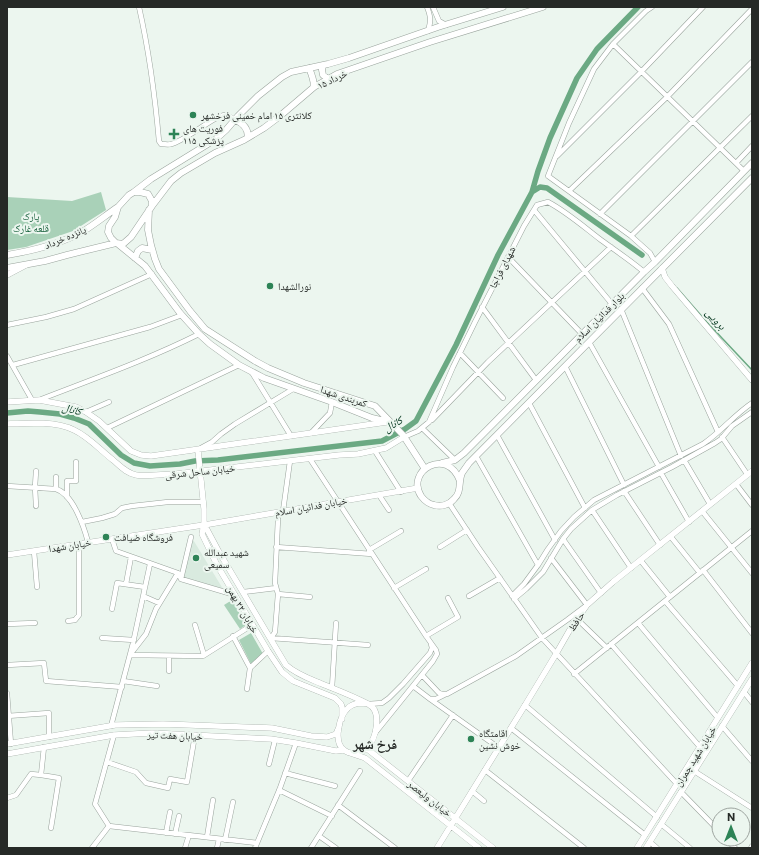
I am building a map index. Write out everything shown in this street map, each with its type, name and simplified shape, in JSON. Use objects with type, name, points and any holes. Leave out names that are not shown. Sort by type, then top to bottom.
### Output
[{"type":"main road","name":"۱۵ خرداد","points":[[118,207],[129,195],[151,179],[216,139],[258,96],[282,77],[291,72],[349,58],[503,7]]},
{"type":"main road","name":"۱۵ خرداد","points":[[117,243],[123,244],[131,236],[171,181],[181,173],[215,153],[264,128],[314,88],[337,74],[430,42],[543,7]]},
{"type":"main road","points":[[323,65],[323,75],[328,79]]},
{"type":"main road","points":[[308,68],[312,74],[314,88]]},
{"type":"main road","points":[[235,120],[243,124],[248,133],[248,137]]},
{"type":"main road","name":"بلوار فدائیان اسلام","points":[[441,464],[455,460],[464,453],[655,262],[752,162]]},
{"type":"main road","name":"بلوار فدائیان اسلام","points":[[460,481],[462,473],[469,463],[752,178]]},
{"type":"main road","points":[[134,192],[148,194],[152,201],[151,208]]},
{"type":"main road","points":[[117,243],[111,238],[108,232],[118,207]]},
{"type":"main road","name":"پانزده خرداد","points":[[7,255],[39,248],[82,232],[118,207]]},
{"type":"main road","name":"کمربندی شهدا","points":[[151,208],[148,230],[152,250],[159,269],[205,330],[268,368],[311,385],[375,406],[391,423]]},
{"type":"main road","name":"کمربندی شهدا","points":[[117,243],[145,266],[182,315],[199,334],[239,365],[264,378],[372,418],[391,423]]},
{"type":"main road","name":"پانزده خرداد","points":[[7,268],[45,261],[117,243]]},
{"type":"main road","points":[[135,258],[138,251],[142,248],[152,250]]},
{"type":"main road","points":[[655,262],[662,268]]},
{"type":"main road","points":[[391,423],[403,436],[425,469]]},
{"type":"main road","points":[[434,464],[441,464],[448,465],[458,474],[460,487],[458,494],[454,499],[449,503],[438,506],[427,502],[420,494],[418,488],[419,478],[425,469],[434,464]]},
{"type":"street","points":[[139,7],[152,79],[159,141],[161,144],[169,145],[176,143],[191,135],[219,116],[227,115],[235,120]]},
{"type":"street","points":[[427,7],[431,22],[428,31]]},
{"type":"street","points":[[433,7],[439,21],[446,25]]},
{"type":"street","points":[[652,7],[646,11],[613,44],[594,69],[569,123],[548,176],[631,236],[650,253],[655,262]]},
{"type":"street","points":[[556,157],[641,72],[703,7]]},
{"type":"street","points":[[569,191],[667,96],[752,9]]},
{"type":"street","points":[[613,44],[744,171]]},
{"type":"street","points":[[600,214],[752,62]]},
{"type":"street","points":[[631,236],[752,116]]},
{"type":"street","points":[[736,163],[752,146]]},
{"type":"street","points":[[612,304],[534,210],[537,205],[548,202],[559,208],[633,262],[644,272]]},
{"type":"street","name":"شهدای فراجا","points":[[403,436],[418,431],[429,422],[482,307],[524,226],[534,210]]},
{"type":"street","points":[[429,422],[508,343],[611,247]]},
{"type":"street","points":[[508,257],[582,334]]},
{"type":"street","points":[[7,276],[28,264]]},
{"type":"street","points":[[662,268],[665,277],[672,286],[752,380]]},
{"type":"street","points":[[7,325],[46,317],[74,309],[152,274]]},
{"type":"street","points":[[642,288],[669,324],[718,432]]},
{"type":"street","points":[[482,307],[536,380]]},
{"type":"street","points":[[621,309],[680,456]]},
{"type":"street","points":[[13,365],[142,329],[182,315]]},
{"type":"street","points":[[39,400],[173,347],[199,334]]},
{"type":"street","points":[[589,342],[659,467]]},
{"type":"street","points":[[460,353],[503,398]]},
{"type":"street","points":[[7,356],[32,400]]},
{"type":"street","points":[[107,428],[239,365]]},
{"type":"street","points":[[565,366],[624,484]]},
{"type":"street","points":[[251,371],[291,436]]},
{"type":"street","points":[[204,524],[198,452],[235,424],[293,389]]},
{"type":"street","name":"خیابان ساحل شرقی","points":[[7,402],[39,400],[76,408],[86,412],[99,421],[131,450],[141,455],[151,456],[198,452],[291,436],[391,423]]},
{"type":"street","points":[[86,412],[109,402]]},
{"type":"street","points":[[311,433],[330,413],[332,402]]},
{"type":"street","points":[[529,403],[585,508]]},
{"type":"street","points":[[513,597],[538,565],[561,531],[574,517],[594,500],[703,444],[711,439],[744,408],[752,403]]},
{"type":"street","points":[[513,597],[538,578],[563,539],[571,529],[592,510],[624,491],[661,473],[715,443],[732,426],[752,412]]},
{"type":"street","name":"خیابان ساحل شرقی","points":[[7,424],[48,424],[74,430],[90,440],[126,472],[136,475],[157,475],[200,469],[358,454],[386,448],[403,436]]},
{"type":"street","points":[[422,428],[455,460]]},
{"type":"street","points":[[496,435],[555,540]]},
{"type":"street","points":[[722,437],[750,472]]},
{"type":"street","points":[[375,451],[401,492]]},
{"type":"street","points":[[476,456],[538,565]]},
{"type":"street","points":[[310,459],[436,650],[437,654],[374,735],[366,748],[358,753],[350,753],[344,750],[339,744],[338,737],[339,727],[346,710],[351,705],[359,703],[382,703],[389,698],[430,653],[432,648],[431,644]]},
{"type":"street","points":[[684,460],[710,504]]},
{"type":"street","points":[[283,511],[290,461]]},
{"type":"street","points":[[67,497],[67,481],[76,481],[76,462]]},
{"type":"street","points":[[36,471],[36,506]]},
{"type":"street","name":"حافظ","points":[[437,848],[525,706],[572,626],[587,605],[601,592],[750,472]]},
{"type":"street","points":[[661,473],[689,522]]},
{"type":"street","points":[[56,477],[56,489]]},
{"type":"street","points":[[736,484],[752,505]]},
{"type":"street","points":[[7,486],[61,490],[73,505],[82,522],[88,542]]},
{"type":"street","name":"خیابان فدائیان اسلام","points":[[204,524],[418,488]]},
{"type":"street","points":[[624,491],[660,545]]},
{"type":"street","points":[[379,495],[389,510]]},
{"type":"street","points":[[82,522],[102,518],[114,514],[122,508],[132,506],[168,502],[203,502]]},
{"type":"street","points":[[449,503],[542,638],[677,784]]},
{"type":"street","points":[[592,510],[631,568]]},
{"type":"street","points":[[702,511],[752,573]]},
{"type":"street","points":[[271,638],[275,632],[278,594],[275,583],[278,519]]},
{"type":"street","name":"خیابان شهدا","points":[[7,555],[204,524]]},
{"type":"street","name":"خیابان ۲۲ بهمن","points":[[204,524],[218,552],[286,665],[292,670],[368,704]]},
{"type":"street","name":"خیابان ۲۲ بهمن","points":[[204,524],[202,534],[217,565],[252,625],[282,672],[293,681],[335,698],[341,704],[342,719]]},
{"type":"street","points":[[440,547],[467,530]]},
{"type":"street","points":[[276,547],[370,552],[401,531]]},
{"type":"street","points":[[574,674],[752,531]]},
{"type":"street","points":[[181,579],[191,537]]},
{"type":"street","points":[[671,537],[752,633]]},
{"type":"street","points":[[112,539],[116,551],[178,573],[181,579],[234,595]]},
{"type":"street","points":[[563,539],[601,592]]},
{"type":"street","points":[[68,621],[75,620],[79,615],[79,544]]},
{"type":"street","points":[[34,551],[37,587]]},
{"type":"street","points":[[126,584],[131,557]]},
{"type":"street","points":[[430,699],[436,699],[447,694],[516,656],[587,605],[551,558]]},
{"type":"street","points":[[641,560],[670,597]]},
{"type":"street","points":[[111,726],[134,640],[150,564]]},
{"type":"street","points":[[394,588],[426,569]]},
{"type":"street","points":[[130,655],[146,634],[156,609],[178,573]]},
{"type":"street","points":[[469,596],[500,578]]},
{"type":"street","points":[[112,609],[117,583],[145,587]]},
{"type":"street","points":[[243,592],[276,588]]},
{"type":"street","points":[[278,594],[310,597]]},
{"type":"street","points":[[143,596],[159,604]]},
{"type":"street","points":[[426,636],[458,617],[448,598]]},
{"type":"street","points":[[665,601],[738,686]]},
{"type":"street","points":[[577,619],[609,646],[700,747]]},
{"type":"street","points":[[332,688],[336,622]]},
{"type":"street","points":[[638,622],[718,718]]},
{"type":"street","points":[[7,624],[35,623]]},
{"type":"street","points":[[195,625],[204,655]]},
{"type":"street","points":[[130,655],[204,655],[252,625]]},
{"type":"street","points":[[233,636],[250,668],[247,689]]},
{"type":"street","points":[[102,638],[134,640]]},
{"type":"street","points":[[271,638],[368,645]]},
{"type":"street","points":[[250,668],[268,651]]},
{"type":"street","points":[[169,656],[169,671]]},
{"type":"street","points":[[7,665],[44,663],[46,681],[122,687]]},
{"type":"street","name":"خیابان شهید چمران","points":[[637,848],[752,663]]},
{"type":"street","points":[[422,675],[439,693],[447,694]]},
{"type":"street","name":"خیابان شهید چمران","points":[[646,848],[752,679]]},
{"type":"street","points":[[123,680],[157,686]]},
{"type":"street","points":[[413,686],[499,748]]},
{"type":"street","points":[[744,692],[752,702]]},
{"type":"street","points":[[7,693],[9,744]]},
{"type":"street","points":[[368,704],[373,708],[376,716],[377,725],[374,735]]},
{"type":"street","points":[[525,706],[656,817]]},
{"type":"street","points":[[8,716],[49,713],[49,737]]},
{"type":"street","points":[[408,781],[453,715]]},
{"type":"street","name":"خیابان هفت تیر","points":[[9,744],[111,726],[163,724],[272,728],[311,736],[327,737],[336,734],[339,727]]},
{"type":"street","points":[[722,726],[752,761]]},
{"type":"street","points":[[511,728],[645,835]]},
{"type":"street","name":"خیابان هفت تیر","points":[[7,754],[114,735],[152,733],[275,740],[296,742],[336,751],[344,750]]},
{"type":"street","points":[[109,826],[95,804],[114,735]]},
{"type":"street","points":[[107,762],[136,772],[146,783],[168,788],[170,779],[187,782],[195,735]]},
{"type":"street","points":[[269,764],[275,740]]},
{"type":"street","points":[[109,826],[219,839],[256,846],[279,790],[296,742]]},
{"type":"street","points":[[41,774],[44,747]]},
{"type":"street","name":"خیابان ولیعصر","points":[[366,748],[493,848]]},
{"type":"street","name":"خیابان ولیعصر","points":[[350,753],[365,758],[479,848]]},
{"type":"street","points":[[485,770],[584,848]]},
{"type":"street","points":[[311,848],[360,771]]},
{"type":"street","points":[[694,771],[752,808]]},
{"type":"street","points":[[285,773],[335,786]]},
{"type":"street","points":[[7,798],[16,795],[31,774],[41,774],[59,778],[51,828]]},
{"type":"street","points":[[279,790],[332,816]]},
{"type":"street","points":[[472,791],[484,801]]},
{"type":"street","points":[[681,792],[711,823]]},
{"type":"street","points":[[207,838],[213,800]]},
{"type":"street","points":[[226,840],[232,802]]},
{"type":"street","points":[[338,805],[395,848]]},
{"type":"street","points":[[166,833],[170,812]]},
{"type":"street","points":[[175,834],[178,816]]},
{"type":"street","points":[[661,824],[690,848]]},
{"type":"street","points":[[92,848],[109,826]]},
{"type":"street","points":[[185,848],[189,835]]},
{"type":"street","points":[[319,836],[336,848]]},
{"type":"street","points":[[217,848],[219,839]]},
{"type":"street","points":[[650,842],[657,848]]},
{"type":"shaded area","name":"شهید عبدالله سمیعی","points":[[192,538],[223,589],[221,591],[183,578]]},
{"type":"green space","name":"پارک قلعه غارک","points":[[101,192],[106,210],[73,231],[26,247],[7,250],[7,197],[72,201]]},
{"type":"green space","points":[[232,600],[246,625],[240,629],[224,605]]},
{"type":"green space","points":[[251,633],[263,654],[251,664],[239,640]]},
{"type":"waterway","points":[[532,192],[550,138],[577,78],[597,49],[638,7]]},
{"type":"waterway","name":"کانال","points":[[7,413],[28,411],[60,414],[74,418],[89,424],[121,455],[134,463],[150,466],[218,460],[382,441],[405,429],[416,421],[456,345],[498,255],[532,192],[540,187],[547,188],[642,255]]},
{"type":"waterway","name":"برویی","points":[[677,288],[752,370]]},
{"type":"place","name":"کلانتری ۱۵ امام خمینی فرخشهر","points":[[193,115]]},
{"type":"place","name":"فوریت های پزشکی ۱۱۵","points":[[174,134]]},
{"type":"place","name":"نورالشهدا","points":[[270,286]]},
{"type":"place","name":"فروشگاه ضیافت","points":[[106,537]]},
{"type":"place","name":"شهید عبدالله سمیعی","points":[[196,558]]},
{"type":"place","name":"اقامتگاه خوش نشین","points":[[471,739]]},
{"type":"district","name":"فرخ شهر","points":[[375,744]]}]
